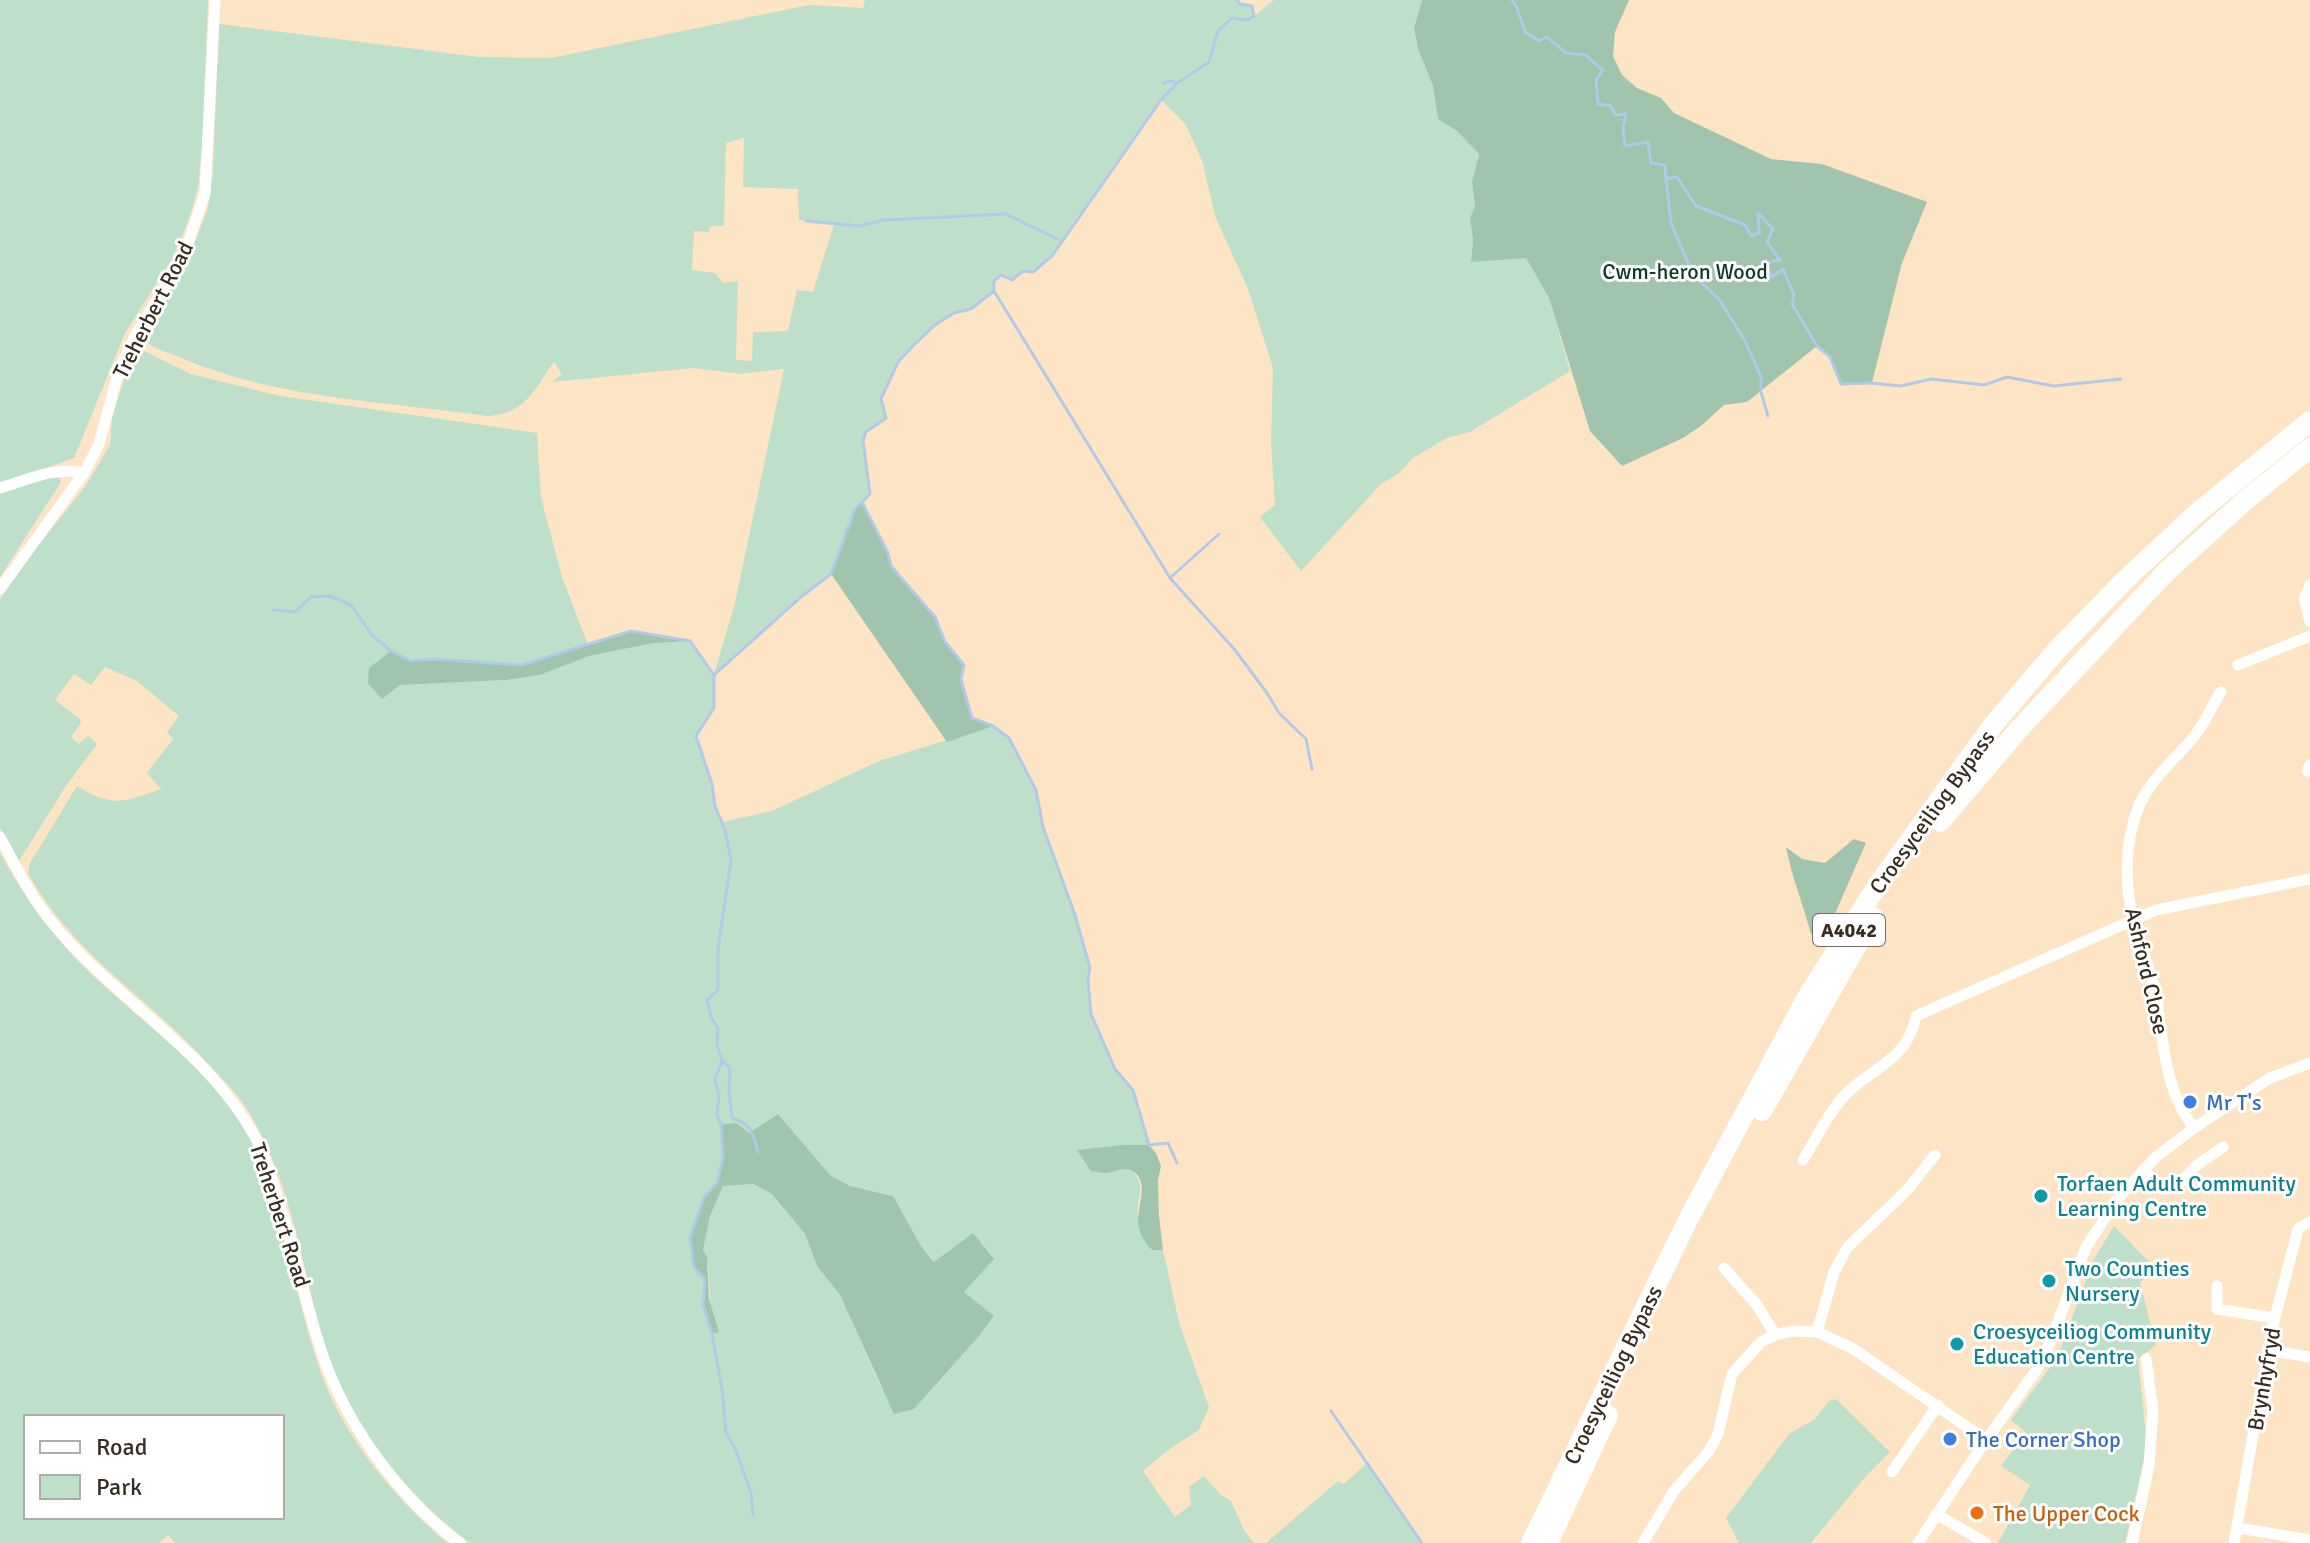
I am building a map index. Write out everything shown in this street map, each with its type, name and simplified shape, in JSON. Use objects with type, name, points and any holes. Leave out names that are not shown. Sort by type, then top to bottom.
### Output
[{"type":"highway","name":"Croesyceiliog Bypass","points":[[1531,1543],[1689,1218],[1806,999],[1877,886],[1993,725],[2057,650],[2125,580],[2197,513],[2310,421]]},
{"type":"highway","name":"Croesyceiliog Bypass","points":[[1548,1543],[1698,1226],[1885,897],[1951,807],[2091,651],[2167,571],[2247,499],[2310,448]]},
{"type":"street","name":"Treherbert Road","points":[[0,589],[84,473],[99,444],[119,370],[135,336],[184,255],[197,222],[206,181],[215,0]]},
{"type":"street","points":[[0,488],[51,472],[69,469],[84,473]]},
{"type":"street","points":[[2310,585],[2304,598],[2310,622]]},
{"type":"street","points":[[2238,665],[2310,636]]},
{"type":"street","name":"Ashford Close","points":[[2194,1128],[2183,1114],[2171,1088],[2153,978],[2133,921],[2127,879],[2128,846],[2138,810],[2150,785],[2199,730],[2221,692]]},
{"type":"street","name":"Treherbert Road","points":[[0,837],[18,871],[54,925],[102,974],[184,1048],[243,1116],[257,1138],[292,1241],[314,1326],[341,1399],[358,1429],[396,1481],[423,1513],[460,1543]]},
{"type":"street","points":[[1803,1160],[1842,1098],[1894,1059],[1906,1043],[1916,1016],[2156,910],[2310,879]]},
{"type":"street","points":[[1918,1543],[2036,1371],[2051,1341],[2086,1247],[2099,1225],[2143,1170],[2194,1128],[2270,1078],[2310,1063]]},
{"type":"street","points":[[2143,1170],[2162,1189],[2169,1189],[2177,1186],[2196,1166],[2223,1147]]},
{"type":"street","points":[[1817,1332],[1834,1272],[1847,1248],[1908,1189],[1935,1155]]},
{"type":"street","name":"Brynhyfryd","points":[[2234,1543],[2274,1318],[2298,1229],[2310,1222]]},
{"type":"street","points":[[1724,1268],[1757,1305],[1775,1335]]},
{"type":"street","points":[[2217,1286],[2217,1309],[2274,1318]]},
{"type":"street","points":[[1643,1543],[1674,1491],[1709,1451],[1718,1434],[1732,1374],[1754,1349],[1775,1335],[1791,1331],[1817,1332],[1852,1348],[1986,1440]]},
{"type":"street","points":[[2268,1350],[2310,1357]]},
{"type":"street","points":[[2132,1543],[2149,1466],[2153,1410],[2146,1359]]},
{"type":"street","points":[[1892,1472],[1938,1405]]},
{"type":"street","points":[[1936,1514],[1986,1543]]},
{"type":"street","points":[[2239,1528],[2310,1540]]},
{"type":"green space","points":[[0,0],[208,0],[198,188],[172,259],[125,333],[74,458],[0,484]]},
{"type":"green space","points":[[865,0],[1237,0],[1240,4],[1252,6],[1255,15],[1274,0],[1422,0],[1414,29],[1418,49],[1433,86],[1438,119],[1457,131],[1479,154],[1472,182],[1475,206],[1470,218],[1473,240],[1471,261],[1526,258],[1549,298],[1570,371],[1470,432],[1447,438],[1413,458],[1398,474],[1381,484],[1301,571],[1260,517],[1275,505],[1271,443],[1273,368],[1248,289],[1215,216],[1202,160],[1185,123],[1161,100],[1052,256],[1033,272],[1023,271],[1012,280],[1001,275],[994,281],[994,291],[971,309],[954,313],[935,325],[898,362],[881,399],[886,418],[866,432],[863,440],[870,494],[855,509],[831,574],[714,675],[714,708],[696,736],[722,822],[772,811],[879,761],[993,726],[1009,738],[1036,790],[1043,827],[1075,915],[1090,968],[1091,1014],[1115,1069],[1133,1090],[1149,1145],[1077,1150],[1105,1173],[1120,1168],[1134,1172],[1138,1178],[1139,1222],[1151,1250],[1163,1250],[1180,1326],[1209,1407],[1199,1430],[1143,1471],[1175,1517],[1191,1505],[1189,1487],[1204,1476],[1231,1501],[1244,1530],[1254,1543],[470,1543],[397,1474],[376,1447],[342,1389],[319,1327],[283,1187],[247,1109],[191,1046],[68,930],[28,873],[30,863],[77,786],[100,798],[118,801],[161,789],[147,773],[173,739],[167,732],[179,716],[137,681],[105,667],[91,685],[74,674],[55,700],[80,719],[81,723],[71,737],[79,744],[88,736],[97,744],[66,786],[19,861],[0,828],[0,599],[28,558],[85,487],[110,445],[112,418],[133,351],[142,350],[191,374],[280,396],[537,433],[541,497],[562,577],[588,645],[521,665],[433,659],[411,661],[400,685],[506,680],[540,675],[589,656],[654,643],[690,641],[714,674],[735,603],[784,369],[740,374],[694,368],[552,382],[562,374],[554,362],[520,406],[487,416],[331,397],[254,382],[164,351],[141,338],[187,263],[208,208],[213,172],[219,24],[479,57],[551,58],[809,5],[863,8]],"holes":[[[744,138],[743,187],[798,189],[799,220],[834,224],[813,292],[797,290],[788,331],[753,332],[752,361],[736,360],[738,281],[723,283],[715,273],[692,270],[694,231],[709,232],[710,226],[724,226],[726,143]],[[778,1114],[830,1175],[850,1186],[893,1196],[921,1246],[935,1262],[974,1234],[964,1292],[994,1316],[914,1409],[880,1385],[840,1295],[817,1266],[805,1234],[772,1194],[753,1184],[723,1186],[710,1216],[703,1250],[708,1265],[712,1333],[703,1304],[705,1279],[690,1238],[704,1197],[717,1183],[723,1157],[721,1125],[748,1134]]]},
{"type":"green space","name":"Cwm-heron Wood","points":[[1422,0],[1629,0],[1615,32],[1613,56],[1622,75],[1637,88],[1661,98],[1674,113],[1771,159],[1822,164],[1927,202],[1902,263],[1872,383],[1841,384],[1830,357],[1817,346],[1747,402],[1724,405],[1683,438],[1622,466],[1590,431],[1549,298],[1526,258],[1471,262],[1473,240],[1470,218],[1475,206],[1472,182],[1479,154],[1457,131],[1438,119],[1433,86],[1418,49],[1414,28]]},
{"type":"green space","points":[[58,475],[61,482],[0,577],[0,493]]},
{"type":"green space","points":[[862,502],[888,553],[891,566],[935,617],[945,642],[964,665],[961,680],[972,717],[993,726],[947,742],[831,574],[855,509]]},
{"type":"green space","points":[[631,632],[690,641],[654,643],[589,656],[540,675],[506,680],[400,685],[382,699],[368,683],[369,668],[391,651],[411,661],[433,659],[521,665]]},
{"type":"green space","points":[[1854,839],[1866,843],[1826,934],[1811,934],[1786,847],[1802,859],[1825,863]]},
{"type":"green space","points":[[0,853],[36,910],[67,949],[98,981],[185,1057],[241,1122],[261,1166],[310,1339],[334,1404],[360,1448],[392,1489],[447,1543],[175,1543],[168,1535],[159,1543],[0,1543]]},
{"type":"green space","points":[[778,1114],[830,1175],[850,1186],[893,1196],[921,1246],[934,1262],[973,1233],[994,1259],[964,1292],[994,1316],[914,1409],[894,1414],[840,1295],[817,1266],[805,1234],[772,1194],[753,1184],[723,1186],[710,1216],[703,1250],[707,1257],[709,1299],[719,1332],[712,1334],[703,1304],[705,1279],[694,1268],[690,1238],[704,1197],[717,1183],[723,1157],[721,1125],[736,1123],[749,1133]]},
{"type":"green space","points":[[1149,1145],[1161,1166],[1158,1180],[1163,1250],[1152,1250],[1140,1231],[1138,1221],[1142,1191],[1139,1177],[1126,1169],[1104,1173],[1091,1171],[1077,1150]]},
{"type":"green space","points":[[2114,1226],[2154,1267],[2140,1283],[2156,1345],[2138,1359],[2147,1445],[2125,1543],[1998,1543],[2030,1485],[2001,1466],[2026,1432],[2011,1420],[2057,1358],[2094,1259]]},
{"type":"green space","points":[[1836,1399],[1890,1452],[1811,1543],[1739,1543],[1726,1518],[1789,1434],[1815,1419],[1829,1401]]},
{"type":"green space","points":[[1366,1464],[1422,1543],[1266,1543],[1338,1481],[1344,1484]]},
{"type":"waterway","points":[[753,1515],[751,1493],[735,1448],[726,1433],[722,1389],[703,1304],[705,1279],[694,1268],[690,1238],[704,1197],[717,1183],[723,1157],[715,1079],[722,1061],[717,1044],[718,1029],[707,1000],[718,990],[718,949],[731,860],[696,736],[714,708],[714,675],[831,574],[855,509],[870,494],[863,440],[866,432],[886,418],[881,399],[898,362],[935,325],[954,313],[971,309],[994,291],[994,281],[1001,275],[1012,280],[1023,271],[1033,272],[1052,256],[1161,100],[1177,83],[1209,62],[1218,31],[1232,18],[1248,20],[1254,16],[1252,6],[1240,4],[1237,0]]},
{"type":"waterway","points":[[1512,0],[1525,32],[1539,41],[1547,37],[1566,53],[1585,55],[1603,70],[1596,80],[1598,104],[1611,106],[1615,115],[1626,114],[1623,128],[1625,146],[1648,142],[1651,163],[1665,165],[1666,179],[1677,177],[1696,206],[1745,225],[1751,236],[1759,233],[1758,213],[1773,229],[1767,242],[1780,260],[1766,263],[1772,277],[1783,269],[1794,295],[1792,304],[1817,346],[1830,357],[1841,384],[1900,386],[1932,379],[1984,385],[2007,377],[2054,386],[2121,379]]},
{"type":"waterway","points":[[1164,83],[1177,83]]},
{"type":"waterway","points":[[1666,179],[1671,223],[1693,275],[1719,299],[1745,341],[1761,377],[1761,392],[1768,416]]},
{"type":"waterway","points":[[806,221],[859,226],[884,220],[1006,214],[1059,240]]},
{"type":"waterway","points":[[994,291],[1170,578],[1235,650],[1279,713],[1306,739],[1312,769]]},
{"type":"waterway","points":[[862,502],[888,553],[891,566],[935,617],[945,642],[964,665],[961,680],[972,718],[993,726],[1009,738],[1036,790],[1043,827],[1075,915],[1090,968],[1091,1014],[1115,1069],[1133,1090],[1149,1145],[1168,1143],[1177,1163]]},
{"type":"waterway","points":[[1171,577],[1219,534]]},
{"type":"waterway","points":[[274,610],[295,612],[311,597],[330,596],[351,605],[372,635],[391,651],[411,661],[432,659],[521,665],[631,631],[690,641],[714,675]]},
{"type":"waterway","points":[[722,1061],[730,1068],[732,1118],[751,1130],[758,1152]]},
{"type":"waterway","points":[[1331,1411],[1422,1543]]},
{"type":"place","name":"Mr T's","points":[[2190,1102]]},
{"type":"place","name":"Torfaen Adult Community Learning Centre","points":[[2041,1196]]},
{"type":"place","name":"Two Counties Nursery","points":[[2049,1281]]},
{"type":"place","name":"Croesyceiliog Community Education Centre","points":[[1957,1344]]},
{"type":"place","name":"The Corner Shop","points":[[1950,1439]]},
{"type":"place","name":"The Upper Cock","points":[[1977,1513]]}]
